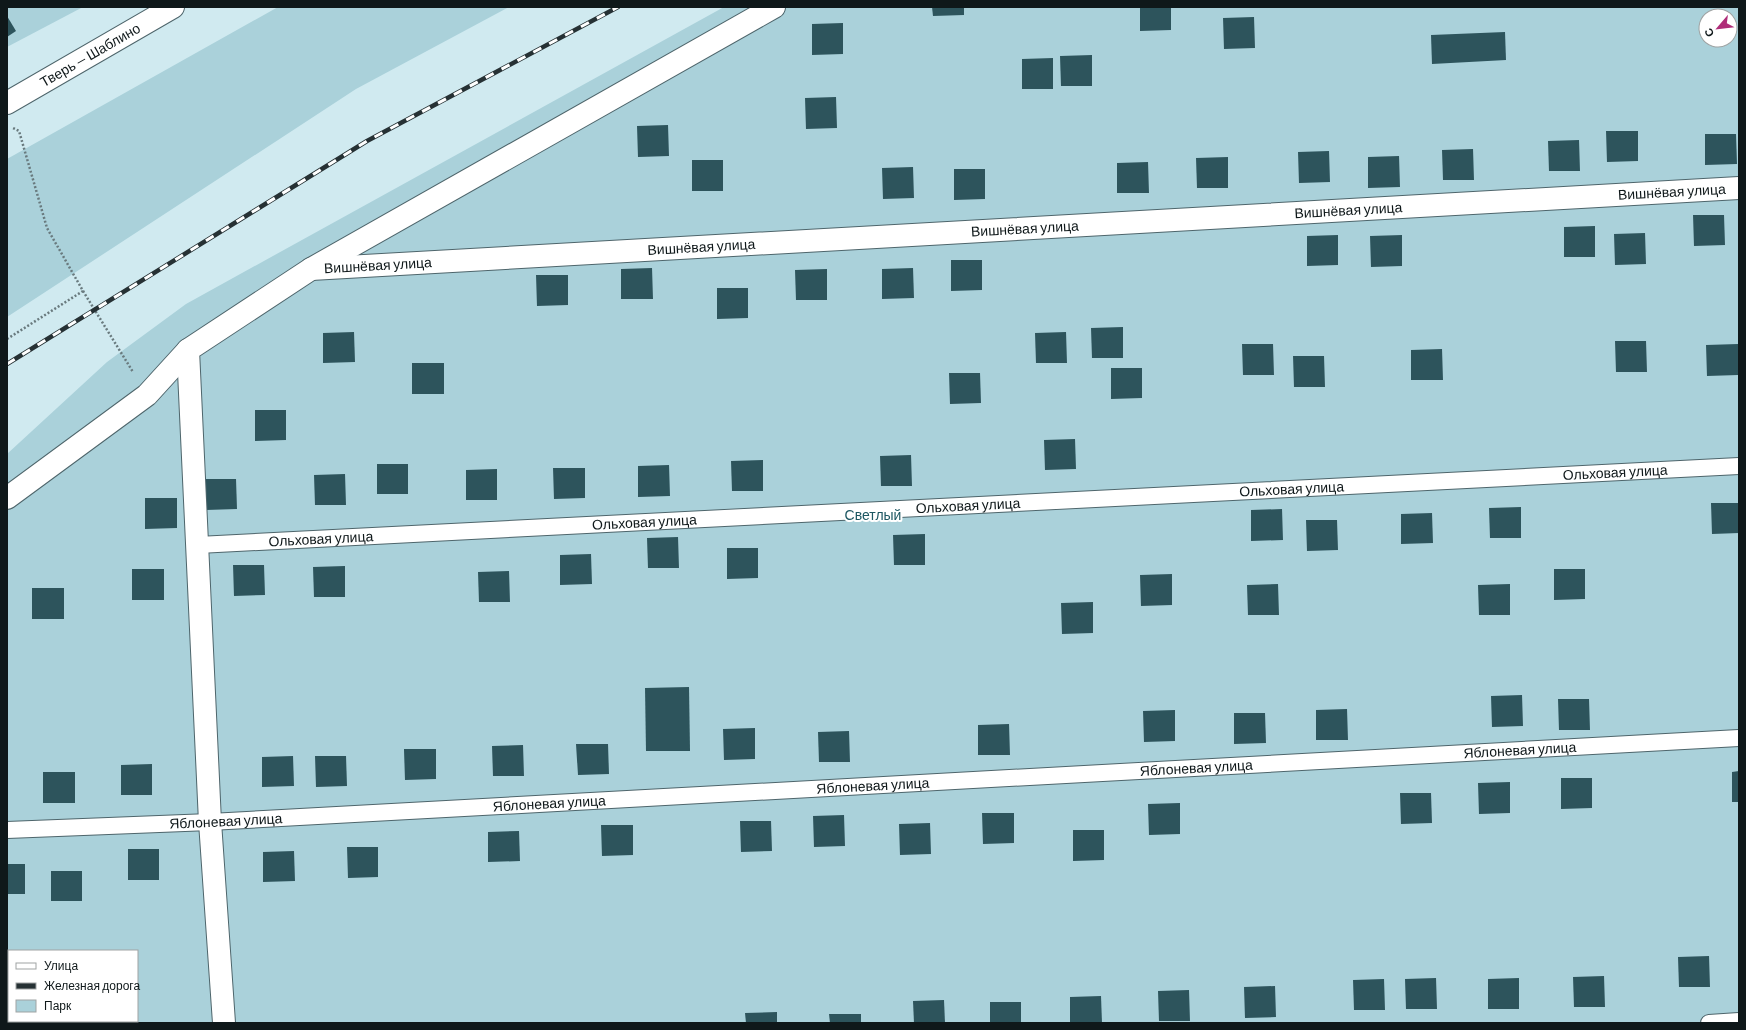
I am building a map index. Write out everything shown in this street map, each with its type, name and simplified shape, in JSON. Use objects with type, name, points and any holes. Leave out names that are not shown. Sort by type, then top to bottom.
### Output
[{"type":"street","points":[[7,498],[147,395],[188,350],[311,269],[774,7]]},
{"type":"street","name":"Тверь — Шаблино","points":[[7,103],[168,8]]},
{"type":"street","name":"Вишнёвая улица","points":[[311,269],[1739,188]]},
{"type":"street","points":[[188,350],[210,822],[224,1023]]},
{"type":"lane","name":"Ольховая улица","points":[[198,545],[1739,466]]},
{"type":"lane","name":"Яблоневая улица","points":[[7,830],[210,822],[1739,738]]},
{"type":"lane","points":[[1709,1023],[1739,1021]]},
{"type":"path","points":[[7,125],[19,131],[47,228],[83,291],[147,395]]},
{"type":"path","points":[[7,339],[83,291]]},
{"type":"green space","points":[[7,7],[83,7],[7,47]]},
{"type":"green space","points":[[278,7],[509,7],[356,89],[7,317],[7,159]]},
{"type":"green space","name":"Светлый","points":[[724,7],[1739,7],[1739,1023],[7,1023],[7,454],[107,362],[186,304]]},
{"type":"building","points":[[932,7],[964,7],[964,15],[933,16]]},
{"type":"building","points":[[1140,7],[1171,7],[1171,30],[1140,31]]},
{"type":"building","points":[[7,16],[16,31],[7,37]]},
{"type":"building","points":[[1254,17],[1255,48],[1224,49],[1223,18]]},
{"type":"building","points":[[843,23],[843,54],[812,55],[812,24]]},
{"type":"building","points":[[1505,32],[1506,60],[1432,64],[1431,35]]},
{"type":"building","points":[[1092,55],[1092,86],[1061,86],[1060,56]]},
{"type":"building","points":[[1053,58],[1053,89],[1022,89],[1022,59]]},
{"type":"building","points":[[836,97],[837,128],[806,129],[805,98]]},
{"type":"building","points":[[668,125],[669,156],[638,157],[637,126]]},
{"type":"building","points":[[1606,131],[1638,131],[1638,161],[1607,162]]},
{"type":"building","points":[[1705,134],[1736,134],[1737,164],[1705,165]]},
{"type":"building","points":[[1579,140],[1580,171],[1549,171],[1548,141]]},
{"type":"building","points":[[1473,149],[1474,180],[1443,180],[1442,150]]},
{"type":"building","points":[[1329,151],[1330,182],[1299,183],[1298,152]]},
{"type":"building","points":[[1399,156],[1400,187],[1368,188],[1368,157]]},
{"type":"building","points":[[1228,157],[1228,188],[1197,188],[1196,158]]},
{"type":"building","points":[[692,160],[723,160],[723,191],[692,191]]},
{"type":"building","points":[[1148,162],[1149,193],[1117,193],[1117,163]]},
{"type":"building","points":[[913,167],[914,198],[883,199],[882,168]]},
{"type":"building","points":[[954,169],[985,169],[985,199],[954,200]]},
{"type":"building","points":[[1693,215],[1724,215],[1725,245],[1694,246]]},
{"type":"building","points":[[1595,226],[1595,257],[1564,257],[1564,227]]},
{"type":"building","points":[[1645,233],[1646,264],[1615,265],[1614,234]]},
{"type":"building","points":[[1338,235],[1338,265],[1307,266],[1307,236]]},
{"type":"building","points":[[1402,235],[1402,266],[1371,267],[1370,236]]},
{"type":"building","points":[[951,260],[982,260],[982,290],[951,291]]},
{"type":"building","points":[[652,268],[653,299],[621,299],[621,269]]},
{"type":"building","points":[[913,268],[914,298],[882,299],[882,269]]},
{"type":"building","points":[[827,269],[827,300],[796,300],[795,270]]},
{"type":"building","points":[[536,275],[568,275],[568,305],[537,306]]},
{"type":"building","points":[[717,288],[748,288],[748,318],[717,319]]},
{"type":"building","points":[[1123,327],[1123,358],[1092,358],[1091,328]]},
{"type":"building","points":[[354,332],[355,362],[323,363],[323,333]]},
{"type":"building","points":[[1066,332],[1067,363],[1036,363],[1035,333]]},
{"type":"building","points":[[1615,341],[1646,341],[1647,372],[1616,372]]},
{"type":"building","points":[[1242,344],[1273,344],[1274,375],[1243,375]]},
{"type":"building","points":[[1738,344],[1738,375],[1707,376],[1706,345]]},
{"type":"building","points":[[1442,349],[1443,380],[1411,380],[1411,350]]},
{"type":"building","points":[[1293,356],[1324,356],[1325,387],[1294,387]]},
{"type":"building","points":[[412,363],[444,363],[444,394],[412,394]]},
{"type":"building","points":[[1111,368],[1142,368],[1142,398],[1111,399]]},
{"type":"building","points":[[949,373],[980,373],[981,403],[950,404]]},
{"type":"building","points":[[255,410],[286,410],[286,440],[255,441]]},
{"type":"building","points":[[1075,439],[1076,469],[1045,470],[1044,440]]},
{"type":"building","points":[[911,455],[912,486],[881,486],[880,456]]},
{"type":"building","points":[[763,460],[763,491],[732,491],[731,461]]},
{"type":"building","points":[[377,464],[408,464],[408,494],[377,494]]},
{"type":"building","points":[[669,465],[670,496],[638,497],[638,466]]},
{"type":"building","points":[[553,468],[585,468],[585,498],[554,499]]},
{"type":"building","points":[[497,469],[497,500],[466,500],[466,470]]},
{"type":"building","points":[[345,474],[346,505],[315,505],[314,475]]},
{"type":"building","points":[[205,479],[236,479],[237,509],[206,510]]},
{"type":"building","points":[[145,498],[177,498],[177,528],[145,529]]},
{"type":"building","points":[[1711,503],[1739,503],[1739,533],[1712,534]]},
{"type":"building","points":[[1521,507],[1521,538],[1490,538],[1489,508]]},
{"type":"building","points":[[1282,509],[1283,540],[1251,541],[1251,510]]},
{"type":"building","points":[[1432,513],[1433,543],[1401,544],[1401,514]]},
{"type":"building","points":[[1306,520],[1337,520],[1338,550],[1307,551]]},
{"type":"building","points":[[925,534],[925,565],[894,565],[893,535]]},
{"type":"building","points":[[678,537],[679,568],[648,568],[647,538]]},
{"type":"building","points":[[727,548],[758,548],[758,578],[727,579]]},
{"type":"building","points":[[591,554],[592,584],[560,585],[560,555]]},
{"type":"building","points":[[233,565],[264,565],[265,595],[234,596]]},
{"type":"building","points":[[345,566],[345,597],[314,597],[313,567]]},
{"type":"building","points":[[132,569],[164,569],[164,600],[132,600]]},
{"type":"building","points":[[1554,569],[1585,569],[1585,599],[1554,600]]},
{"type":"building","points":[[509,571],[510,602],[479,602],[478,572]]},
{"type":"building","points":[[1172,574],[1172,605],[1141,606],[1140,575]]},
{"type":"building","points":[[1278,584],[1279,615],[1248,615],[1247,585]]},
{"type":"building","points":[[1510,584],[1510,615],[1479,615],[1478,585]]},
{"type":"building","points":[[32,588],[64,588],[64,619],[32,619]]},
{"type":"building","points":[[1093,602],[1093,633],[1062,634],[1061,603]]},
{"type":"building","points":[[689,687],[690,751],[646,751],[645,688]]},
{"type":"building","points":[[1522,695],[1523,726],[1492,727],[1491,696]]},
{"type":"building","points":[[1558,699],[1589,699],[1590,730],[1559,730]]},
{"type":"building","points":[[1347,709],[1348,740],[1316,740],[1316,710]]},
{"type":"building","points":[[1175,710],[1175,741],[1144,742],[1143,711]]},
{"type":"building","points":[[1234,713],[1265,713],[1266,743],[1234,744]]},
{"type":"building","points":[[1009,724],[1010,755],[978,755],[978,725]]},
{"type":"building","points":[[755,728],[755,759],[724,760],[723,729]]},
{"type":"building","points":[[849,731],[850,762],[819,762],[818,732]]},
{"type":"building","points":[[576,744],[608,744],[609,774],[578,775]]},
{"type":"building","points":[[523,745],[524,776],[493,776],[492,746]]},
{"type":"building","points":[[404,749],[436,749],[436,779],[405,780]]},
{"type":"building","points":[[293,756],[294,786],[262,787],[262,757]]},
{"type":"building","points":[[315,756],[346,756],[347,786],[316,787]]},
{"type":"building","points":[[152,764],[152,795],[121,795],[121,765]]},
{"type":"building","points":[[1739,771],[1739,802],[1732,802],[1732,772]]},
{"type":"building","points":[[43,772],[75,772],[75,803],[43,803]]},
{"type":"building","points":[[1561,778],[1592,778],[1592,808],[1561,809]]},
{"type":"building","points":[[1510,782],[1510,813],[1479,814],[1478,783]]},
{"type":"building","points":[[1400,793],[1431,793],[1432,823],[1401,824]]},
{"type":"building","points":[[1180,803],[1180,834],[1149,835],[1148,804]]},
{"type":"building","points":[[982,813],[1014,813],[1014,843],[983,844]]},
{"type":"building","points":[[844,815],[845,846],[814,847],[813,816]]},
{"type":"building","points":[[740,821],[771,821],[772,851],[741,852]]},
{"type":"building","points":[[930,823],[931,854],[900,855],[899,824]]},
{"type":"building","points":[[601,825],[633,825],[633,855],[602,856]]},
{"type":"building","points":[[1073,830],[1104,830],[1104,860],[1073,861]]},
{"type":"building","points":[[519,831],[520,861],[488,862],[488,832]]},
{"type":"building","points":[[347,847],[378,847],[378,877],[348,878]]},
{"type":"building","points":[[128,849],[159,849],[159,880],[128,880]]},
{"type":"building","points":[[294,851],[295,881],[263,882],[263,852]]},
{"type":"building","points":[[7,864],[25,864],[25,894],[7,894]]},
{"type":"building","points":[[51,871],[82,871],[82,901],[51,901]]},
{"type":"building","points":[[1709,956],[1710,987],[1679,987],[1678,957]]},
{"type":"building","points":[[1604,976],[1605,1007],[1574,1007],[1573,977]]},
{"type":"building","points":[[1436,978],[1437,1009],[1406,1009],[1405,979]]},
{"type":"building","points":[[1519,978],[1519,1009],[1488,1009],[1488,979]]},
{"type":"building","points":[[1384,979],[1385,1010],[1354,1010],[1353,980]]},
{"type":"building","points":[[1275,986],[1276,1017],[1245,1018],[1244,987]]},
{"type":"building","points":[[1189,990],[1190,1021],[1159,1021],[1158,991]]},
{"type":"building","points":[[1101,996],[1102,1023],[1070,1023],[1070,997]]},
{"type":"building","points":[[944,1000],[945,1023],[914,1023],[913,1001]]},
{"type":"building","points":[[990,1002],[1021,1002],[1021,1023],[990,1023]]},
{"type":"building","points":[[777,1012],[777,1023],[746,1023],[745,1013]]},
{"type":"building","points":[[829,1014],[861,1014],[861,1023],[830,1023]]},
{"type":"railway","points":[[7,364],[367,141],[618,7]]}]
